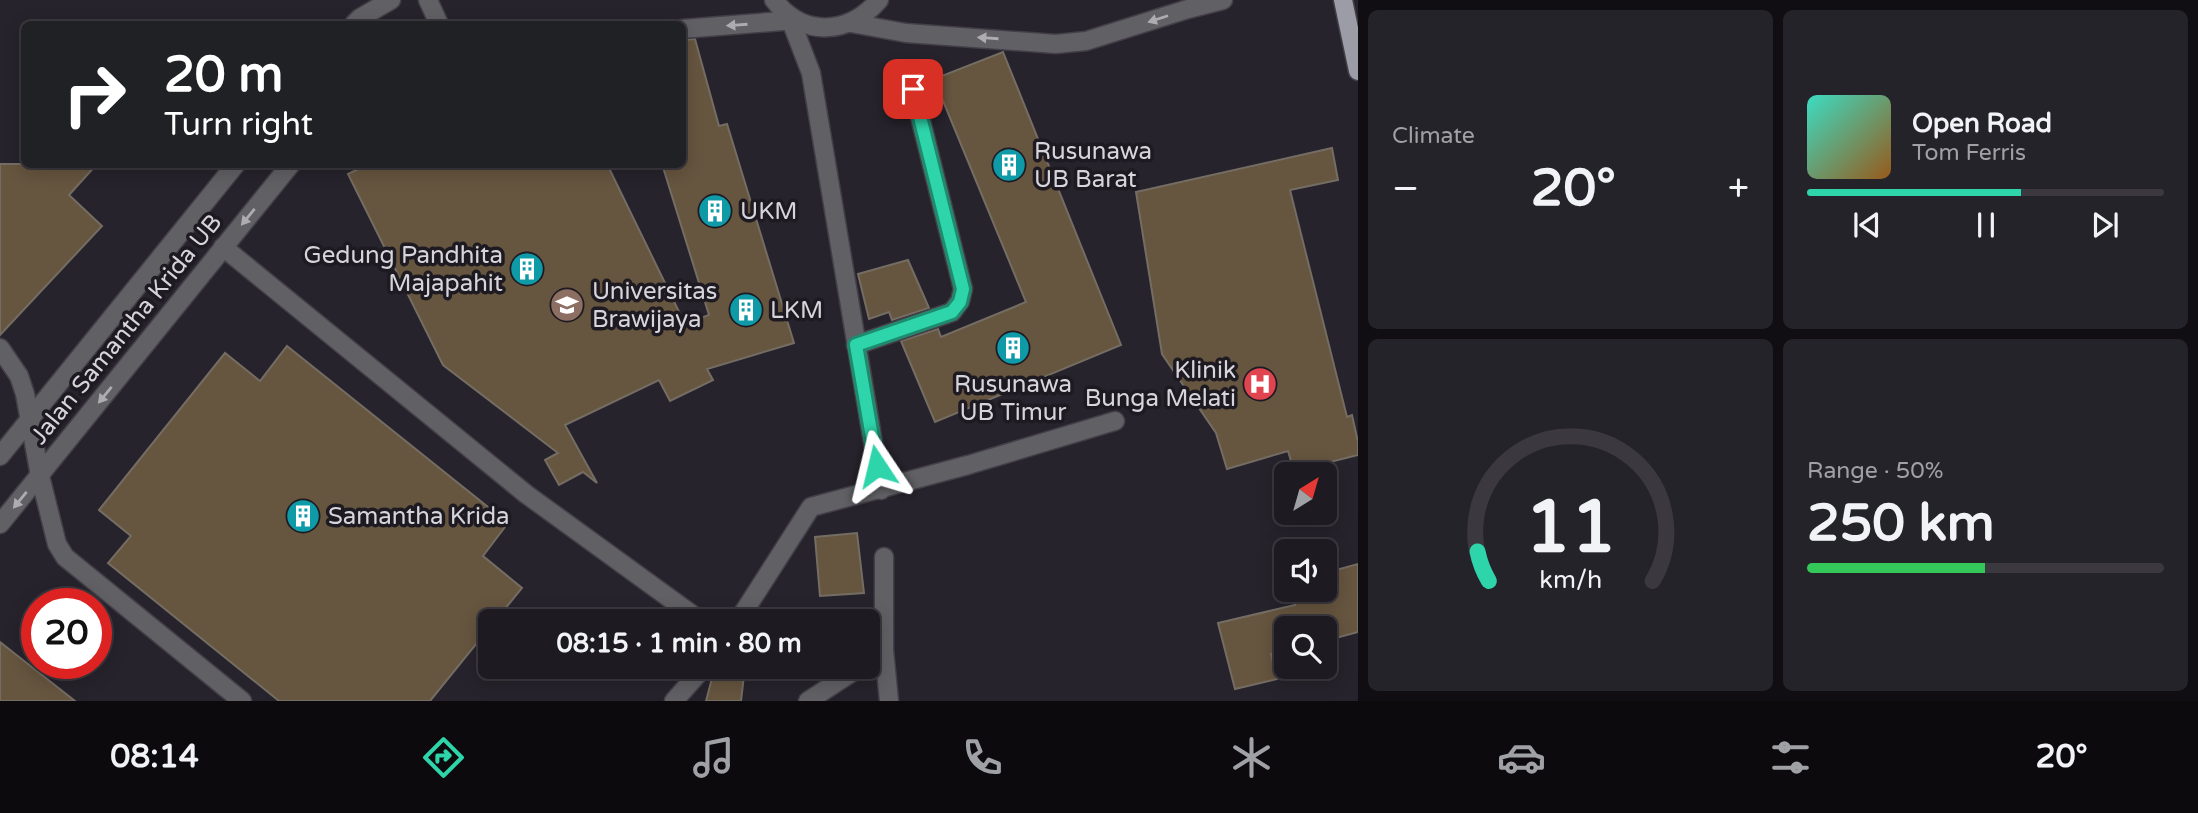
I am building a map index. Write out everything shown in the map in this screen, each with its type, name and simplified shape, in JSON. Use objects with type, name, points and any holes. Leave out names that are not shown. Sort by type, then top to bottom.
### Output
[{"type":"main road","points":[[1343,0],[1358,71]]},
{"type":"street","points":[[358,21],[391,0]]},
{"type":"street","points":[[428,0],[438,21]]},
{"type":"street","points":[[774,0],[793,20],[811,73],[881,490]]},
{"type":"street","points":[[686,29],[793,20],[833,28],[851,23],[868,13],[879,0]]},
{"type":"street","points":[[851,23],[905,33],[1056,44],[1086,41],[1223,0]]},
{"type":"street","points":[[856,345],[952,312],[960,302],[963,289],[913,89]]},
{"type":"street","name":"Jalan Samantha Krida UB","points":[[0,456],[233,168]]},
{"type":"street","name":"Jalan Samantha Krida UB","points":[[0,524],[288,168]]},
{"type":"street","points":[[223,247],[526,494],[684,609]]},
{"type":"street","points":[[0,348],[19,376],[31,419],[40,476],[57,544],[65,557],[242,701]]},
{"type":"street","points":[[746,609],[811,507],[881,490],[1115,421]]},
{"type":"street","points":[[884,557],[884,650],[889,701]]},
{"type":"street","points":[[880,653],[884,650]]},
{"type":"street","points":[[674,701],[693,679]]},
{"type":"street","points":[[808,701],[842,679]]},
{"type":"building","name":"Gedung Pandhita Majapahit","points":[[695,39],[719,126],[727,124],[794,343],[707,369],[713,380],[670,401],[659,380],[565,425],[597,483],[583,472],[559,485],[545,460],[558,453],[443,365],[348,174],[361,168],[609,168],[685,324],[709,315],[663,168],[686,168],[686,40]]},
{"type":"building","points":[[1003,52],[1121,345],[935,422],[901,341],[938,329],[941,337],[1026,302],[934,79]]},
{"type":"building","points":[[1332,148],[1338,180],[1290,190],[1347,417],[1352,415],[1358,455],[1330,462],[1291,462],[1288,451],[1227,469],[1216,433],[1162,354],[1136,192]]},
{"type":"building","points":[[0,164],[21,164],[21,168],[93,168],[69,195],[102,226],[0,335]]},
{"type":"building","points":[[908,260],[929,308],[892,320],[889,312],[869,319],[858,274]]},
{"type":"building","name":"Samantha Krida","points":[[287,346],[508,523],[483,556],[522,588],[505,609],[478,609],[478,642],[430,701],[279,701],[108,563],[131,536],[99,510],[225,353],[260,381]]},
{"type":"building","points":[[857,533],[864,593],[820,596],[815,537]]},
{"type":"building","points":[[1358,564],[1358,632],[1337,638],[1337,616],[1274,616],[1274,653],[1271,654],[1274,679],[1277,679],[1235,689],[1218,623],[1295,605],[1294,602],[1337,602],[1337,570]]},
{"type":"building","points":[[0,642],[21,659],[21,679],[47,679],[75,701],[0,701]]},
{"type":"building","points":[[712,679],[744,679],[741,701],[706,701]]},
{"type":"place","name":"Rusunawa UB Barat","points":[[1009,165]]},
{"type":"place","name":"UKM","points":[[715,211]]},
{"type":"place","name":"Gedung Pandhita Majapahit","points":[[527,269]]},
{"type":"place","name":"Universitas Brawijaya","points":[[567,305]]},
{"type":"place","name":"LKM","points":[[746,310]]},
{"type":"place","name":"Rusunawa UB Timur","points":[[1013,348]]},
{"type":"place","name":"Klinik Bunga Melati","points":[[1260,384]]},
{"type":"place","name":"Samantha Krida","points":[[303,516]]},
{"type":"route","points":[[877,466],[856,345],[952,312],[960,302],[963,289],[913,89]]}]
